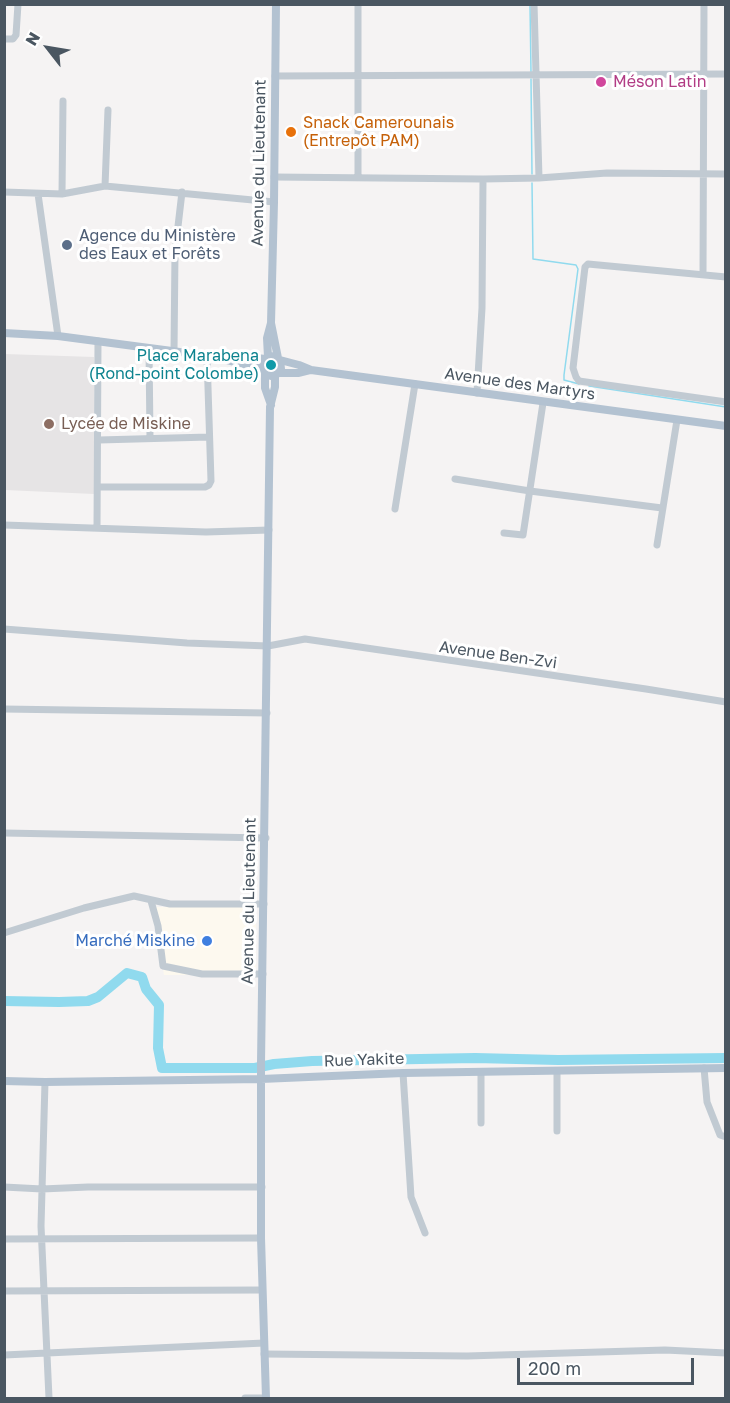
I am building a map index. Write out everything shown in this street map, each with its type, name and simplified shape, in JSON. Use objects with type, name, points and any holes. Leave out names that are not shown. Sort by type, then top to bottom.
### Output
[{"type":"main road","name":"Avenue du Lieutenant","points":[[271,405],[265,388],[264,371],[271,323],[276,4]]},
{"type":"main road","name":"Avenue du Lieutenant","points":[[266,1398],[261,1238],[261,1063],[271,405],[277,374],[281,369],[271,323]]},
{"type":"main road","points":[[4,333],[58,336],[217,357],[266,358]]},
{"type":"main road","points":[[217,357],[277,374]]},
{"type":"main road","name":"Avenue des Martyrs","points":[[266,358],[279,359],[311,370],[726,426]]},
{"type":"main road","name":"Avenue des Martyrs","points":[[277,374],[311,370]]},
{"type":"main road","name":"Rue Yakite","points":[[4,1081],[726,1068]]},
{"type":"street","points":[[4,39],[13,39],[16,35],[18,4]]},
{"type":"street","points":[[358,4],[358,178]]},
{"type":"street","points":[[534,4],[539,178]]},
{"type":"street","points":[[703,274],[704,4]]},
{"type":"street","points":[[275,76],[535,77],[726,74]]},
{"type":"street","points":[[62,194],[63,101]]},
{"type":"street","points":[[105,186],[108,110]]},
{"type":"street","points":[[274,177],[483,179],[607,173],[726,174]]},
{"type":"street","points":[[477,393],[482,308],[483,179]]},
{"type":"street","points":[[4,192],[62,194],[105,186],[274,202]]},
{"type":"street","points":[[174,351],[175,252],[182,192]]},
{"type":"street","points":[[38,194],[58,336]]},
{"type":"street","points":[[726,277],[588,264],[585,267],[573,368],[579,381],[726,402]]},
{"type":"street","points":[[97,528],[98,341]]},
{"type":"street","points":[[149,348],[150,438]]},
{"type":"street","points":[[99,487],[205,487],[211,481],[207,356]]},
{"type":"street","points":[[395,509],[415,384]]},
{"type":"street","points":[[504,533],[523,535],[543,403]]},
{"type":"street","points":[[657,545],[677,420]]},
{"type":"street","points":[[99,440],[209,437]]},
{"type":"street","points":[[455,479],[663,508]]},
{"type":"street","points":[[4,525],[206,532],[269,530]]},
{"type":"street","name":"Avenue Ben-Zvi","points":[[4,629],[187,644],[268,646],[304,639],[726,702]]},
{"type":"street","points":[[4,709],[267,713]]},
{"type":"street","points":[[4,833],[266,838]]},
{"type":"street","points":[[4,933],[84,908],[134,896],[170,904],[264,904]]},
{"type":"street","points":[[151,901],[158,926],[163,966],[202,974],[263,974]]},
{"type":"street","points":[[704,1068],[706,1102],[720,1135],[726,1137]]},
{"type":"street","points":[[557,1071],[557,1131]]},
{"type":"street","points":[[403,1073],[411,1197],[425,1233]]},
{"type":"street","points":[[481,1073],[481,1123]]},
{"type":"street","points":[[45,1082],[42,1190],[49,1398]]},
{"type":"street","points":[[4,1187],[42,1190],[88,1187],[262,1187]]},
{"type":"street","points":[[4,1239],[261,1238]]},
{"type":"street","points":[[4,1291],[262,1290]]},
{"type":"street","points":[[4,1355],[264,1343]]},
{"type":"street","points":[[264,1354],[467,1356],[665,1350],[726,1353]]},
{"type":"street","points":[[245,1398],[266,1398]]},
{"type":"shaded area","name":"Lycée de Miskine","points":[[5,354],[94,357],[94,494],[5,490]]},
{"type":"shaded area","name":"Marché Miskine","points":[[152,907],[256,907],[256,975],[164,975]]},
{"type":"waterway","points":[[530,4],[531,73]]},
{"type":"waterway","points":[[531,79],[532,174]]},
{"type":"waterway","points":[[532,183],[533,259],[576,265],[578,269],[564,380],[579,384]]},
{"type":"waterway","points":[[589,386],[726,407]]},
{"type":"waterway","points":[[4,1001],[88,1001],[98,997],[127,973],[142,977],[146,989],[159,1005],[158,1048],[162,1068],[255,1068],[312,1061],[475,1058],[558,1060],[726,1058]]},
{"type":"place","name":"Méson Latin","points":[[601,82]]},
{"type":"place","name":"Snack Camerounais (Entrepôt PAM)","points":[[291,132]]},
{"type":"place","name":"Agence du Ministère des Eaux et Forêts","points":[[67,245]]},
{"type":"place","name":"Place Marabena (Rond-point Colombe)","points":[[271,365]]},
{"type":"place","name":"Lycée de Miskine","points":[[49,424]]},
{"type":"place","name":"Marché Miskine","points":[[207,941]]}]
